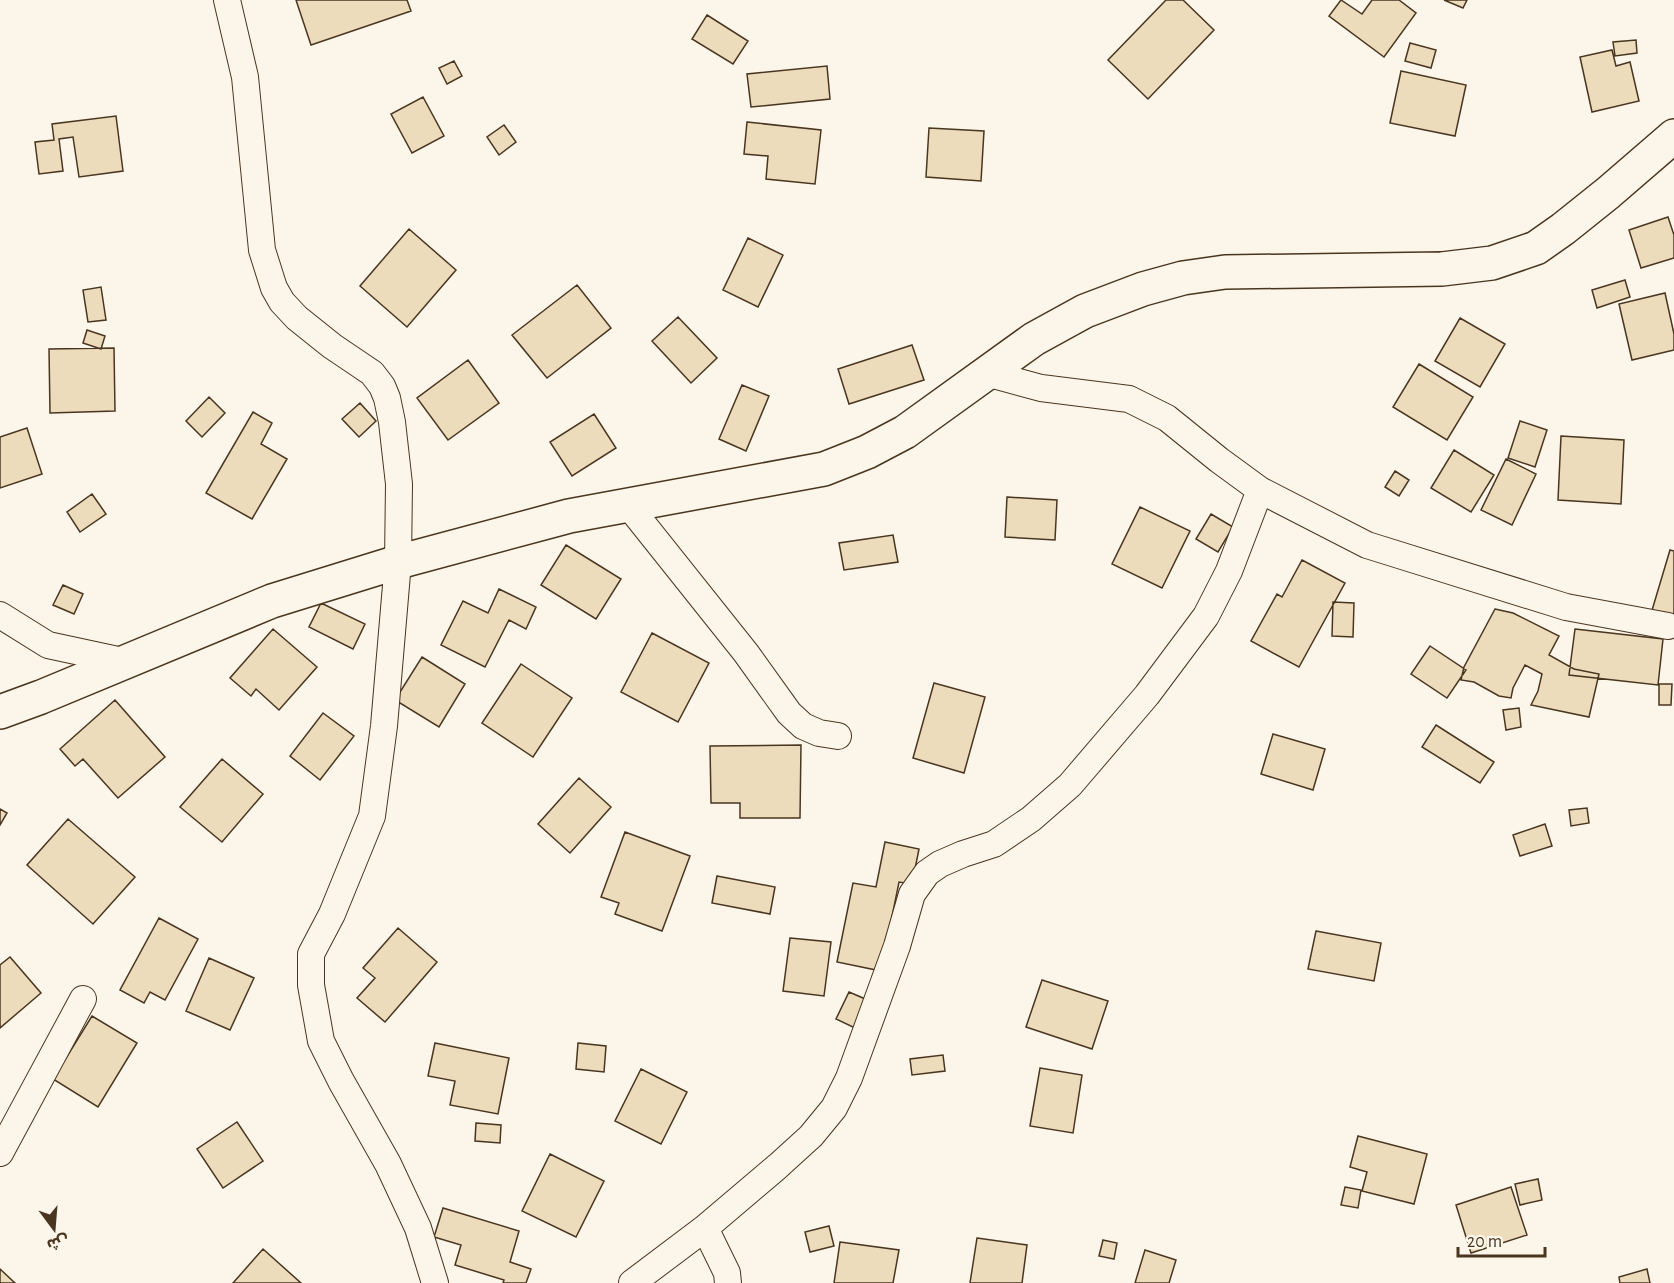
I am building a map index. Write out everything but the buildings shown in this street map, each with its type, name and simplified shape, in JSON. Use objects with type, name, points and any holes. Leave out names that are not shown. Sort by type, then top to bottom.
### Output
[{"type":"street","points":[[227,0],[245,77],[262,250],[268,271],[282,302],[297,318],[332,346],[372,373],[382,386],[387,398],[392,422],[399,483],[398,562],[384,726],[372,816],[332,914],[311,954],[311,985],[321,1041],[341,1082],[388,1164],[418,1228],[435,1283]]},
{"type":"street","points":[[0,712],[272,601],[398,562],[569,516],[824,469],[867,452],[905,432],[1034,339],[1085,311],[1143,289],[1183,278],[1225,272],[1442,268],[1492,263],[1536,248],[1590,207],[1674,136]]},
{"type":"street","points":[[986,373],[1041,388],[1130,399],[1167,418],[1219,460],[1260,489],[1367,545],[1566,608],[1668,626]]},
{"type":"street","points":[[632,1283],[705,1228],[811,1136],[834,1108],[849,1078],[897,946],[912,894],[927,873],[940,864],[994,844],[1031,819],[1070,785],[1147,695],[1206,616],[1229,571],[1260,489]]},
{"type":"street","points":[[628,505],[746,653],[789,713],[804,726],[819,733],[838,736]]},
{"type":"street","points":[[0,615],[48,645],[127,662]]},
{"type":"street","points":[[0,1153],[82,999]]},
{"type":"street","points":[[705,1228],[727,1274],[728,1283]]}]
